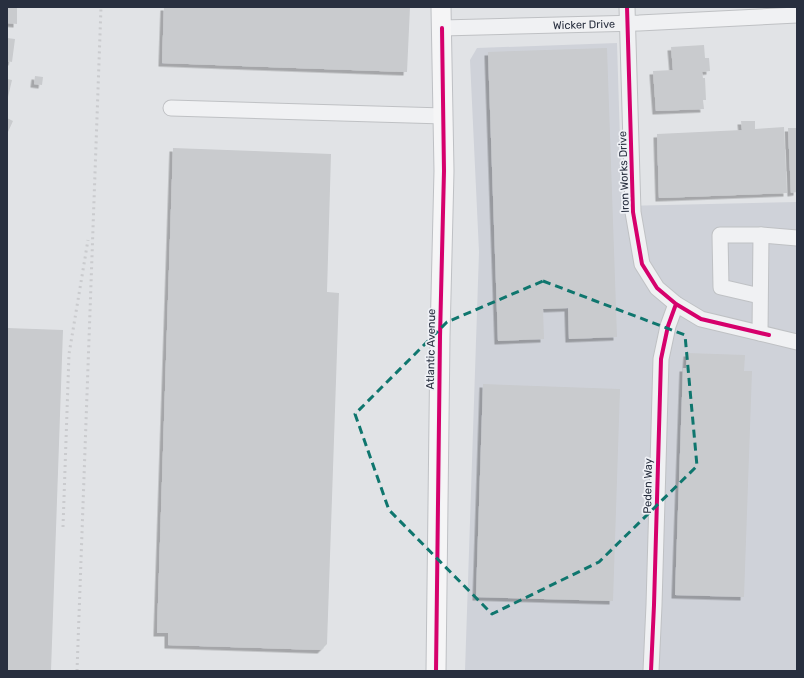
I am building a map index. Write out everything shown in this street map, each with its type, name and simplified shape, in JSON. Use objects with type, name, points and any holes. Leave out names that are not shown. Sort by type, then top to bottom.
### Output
[{"type":"main road","name":"Atlantic Avenue","points":[[436,671],[444,116],[441,7]]},
{"type":"street","name":"Iron Works Drive","points":[[627,7],[634,212],[637,240],[642,264],[657,288],[676,304],[701,319],[797,342]]},
{"type":"street","name":"Wicker Drive","points":[[442,28],[628,23],[797,15]]},
{"type":"street","points":[[171,108],[444,116]]},
{"type":"street","points":[[760,296],[721,287],[720,235],[761,235],[797,238]]},
{"type":"street","points":[[761,235],[760,296],[764,334]]},
{"type":"street","name":"Peden Way","points":[[651,671],[661,359],[668,326],[676,304]]},
{"type":"highlighted area","points":[[543,281],[685,335],[697,466],[599,562],[492,614],[389,510],[355,414],[447,322]]},
{"type":"shaded area","points":[[617,43],[622,206],[797,202],[797,671],[465,671],[479,252],[470,60],[477,48]]},
{"type":"building","points":[[7,7],[17,7],[17,24],[7,23]]},
{"type":"building","points":[[164,7],[410,7],[407,72],[162,63]]},
{"type":"building","points":[[7,38],[15,39],[12,62],[7,61]]},
{"type":"building","points":[[704,45],[705,58],[709,58],[710,71],[702,72],[703,78],[705,78],[706,100],[703,100],[704,109],[656,111],[653,71],[673,70],[671,47]]},
{"type":"building","points":[[607,48],[617,337],[569,339],[568,308],[543,309],[544,339],[498,341],[488,52]]},
{"type":"building","points":[[35,76],[43,77],[42,85],[34,84]]},
{"type":"building","points":[[7,79],[12,80],[8,97],[7,96]]},
{"type":"building","points":[[7,118],[13,121],[8,132],[7,132]]},
{"type":"building","points":[[741,121],[755,121],[755,129],[784,127],[787,193],[659,198],[657,134],[742,130]]},
{"type":"building","points":[[788,128],[797,128],[797,192],[791,193]]},
{"type":"building","points":[[173,148],[331,154],[327,292],[339,293],[327,644],[321,650],[168,645],[168,633],[157,633]]},
{"type":"building","points":[[7,328],[63,330],[51,671],[7,671]]},
{"type":"building","points":[[687,353],[745,355],[744,371],[752,371],[744,597],[675,595],[683,368],[686,368]]},
{"type":"building","points":[[483,384],[620,389],[613,601],[476,597]]},
{"type":"railway","points":[[77,671],[101,7]]},
{"type":"railway","points":[[63,527],[69,354],[88,240]]},
{"type":"cycle path","points":[[627,7],[633,212],[642,264],[657,288],[676,304],[701,319],[769,335]]},
{"type":"cycle path","points":[[436,671],[440,337],[444,171],[442,28]]},
{"type":"cycle path","points":[[651,671],[661,359],[668,326],[676,304]]}]
